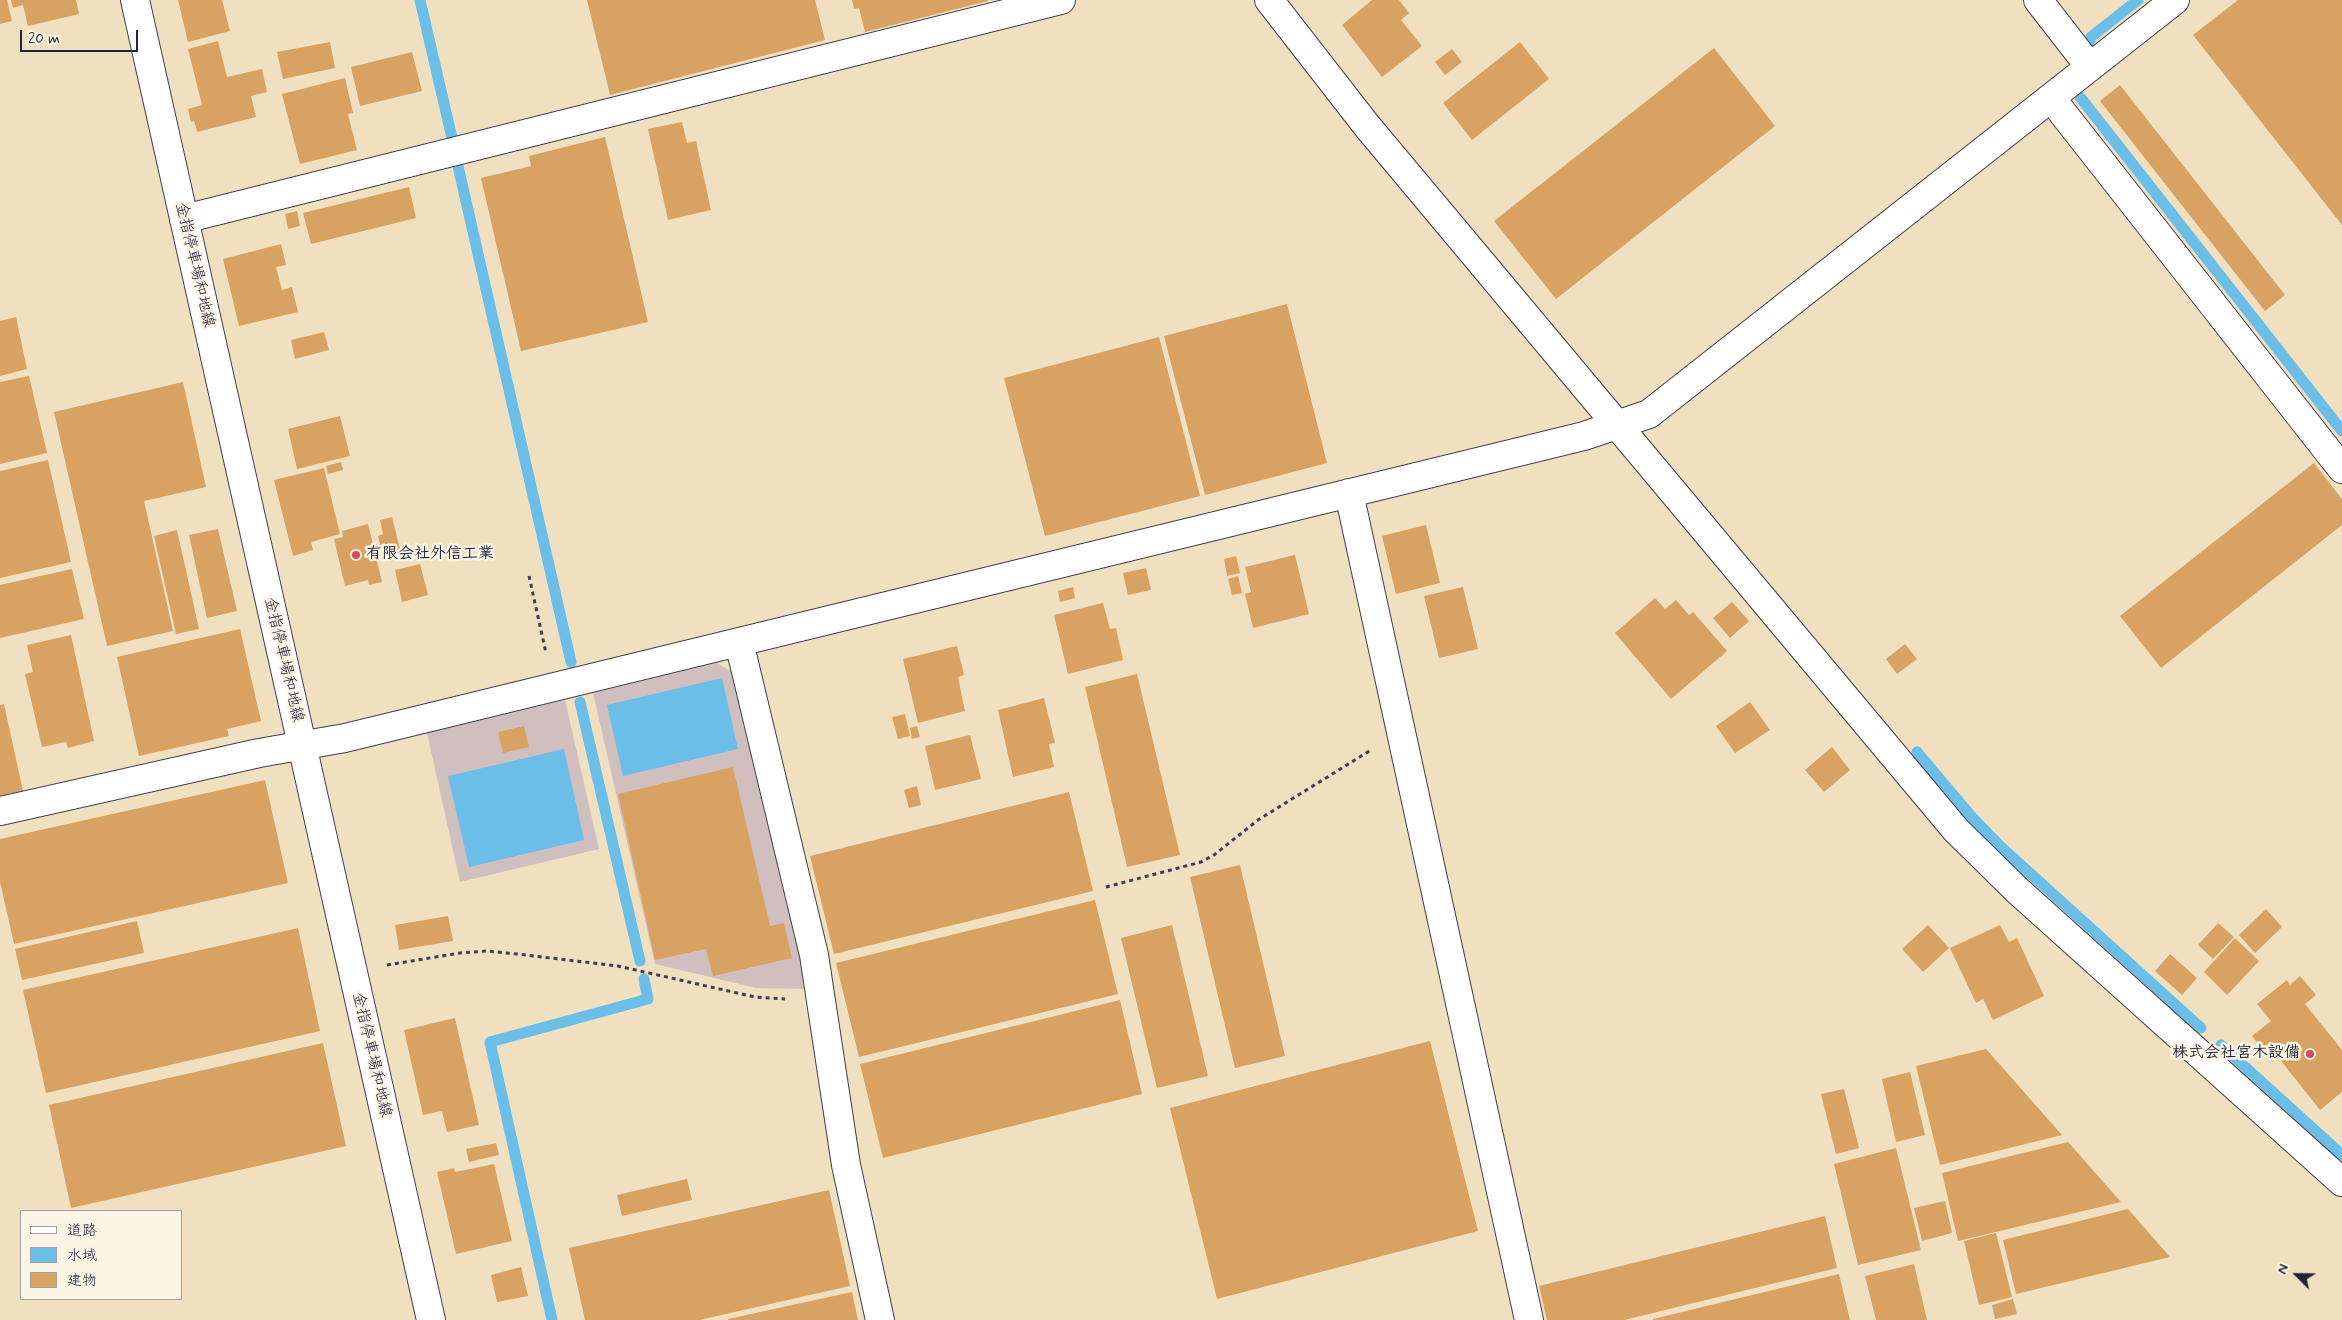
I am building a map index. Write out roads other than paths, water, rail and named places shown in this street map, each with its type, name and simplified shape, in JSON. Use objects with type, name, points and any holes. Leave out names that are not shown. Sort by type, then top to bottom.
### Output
[{"type":"street","name":"金指停車場和地線","points":[[134,0],[431,1320]]},
{"type":"street","points":[[184,219],[1061,0]]},
{"type":"street","points":[[1269,0],[1367,126],[1956,830],[2024,897],[2342,1182]]},
{"type":"street","points":[[2038,0],[2090,67]]},
{"type":"street","points":[[0,811],[345,738],[1584,436],[1649,414],[2175,0]]},
{"type":"street","points":[[2051,98],[2342,469]]},
{"type":"street","points":[[1349,493],[1529,1320]]},
{"type":"street","points":[[739,642],[814,955],[846,1165],[880,1320]]},
{"type":"water","points":[[722,678],[738,749],[623,776],[607,705]]},
{"type":"water","points":[[564,749],[584,840],[469,867],[448,776]]},
{"type":"waterway","points":[[420,0],[452,138]]},
{"type":"waterway","points":[[2090,41],[2091,37],[2138,0]]},
{"type":"waterway","points":[[2080,97],[2342,431]]},
{"type":"waterway","points":[[458,166],[571,662]]},
{"type":"waterway","points":[[580,702],[640,961]]},
{"type":"waterway","points":[[1917,752],[1971,816],[2000,846],[2201,1028]]},
{"type":"waterway","points":[[552,1320],[490,1042],[648,999],[644,979]]},
{"type":"waterway","points":[[2221,1045],[2342,1155]]},
{"type":"place","name":"有限会社外信工業","points":[[356,555]]},
{"type":"place","name":"株式会社宮木設備","points":[[2310,1054]]}]
